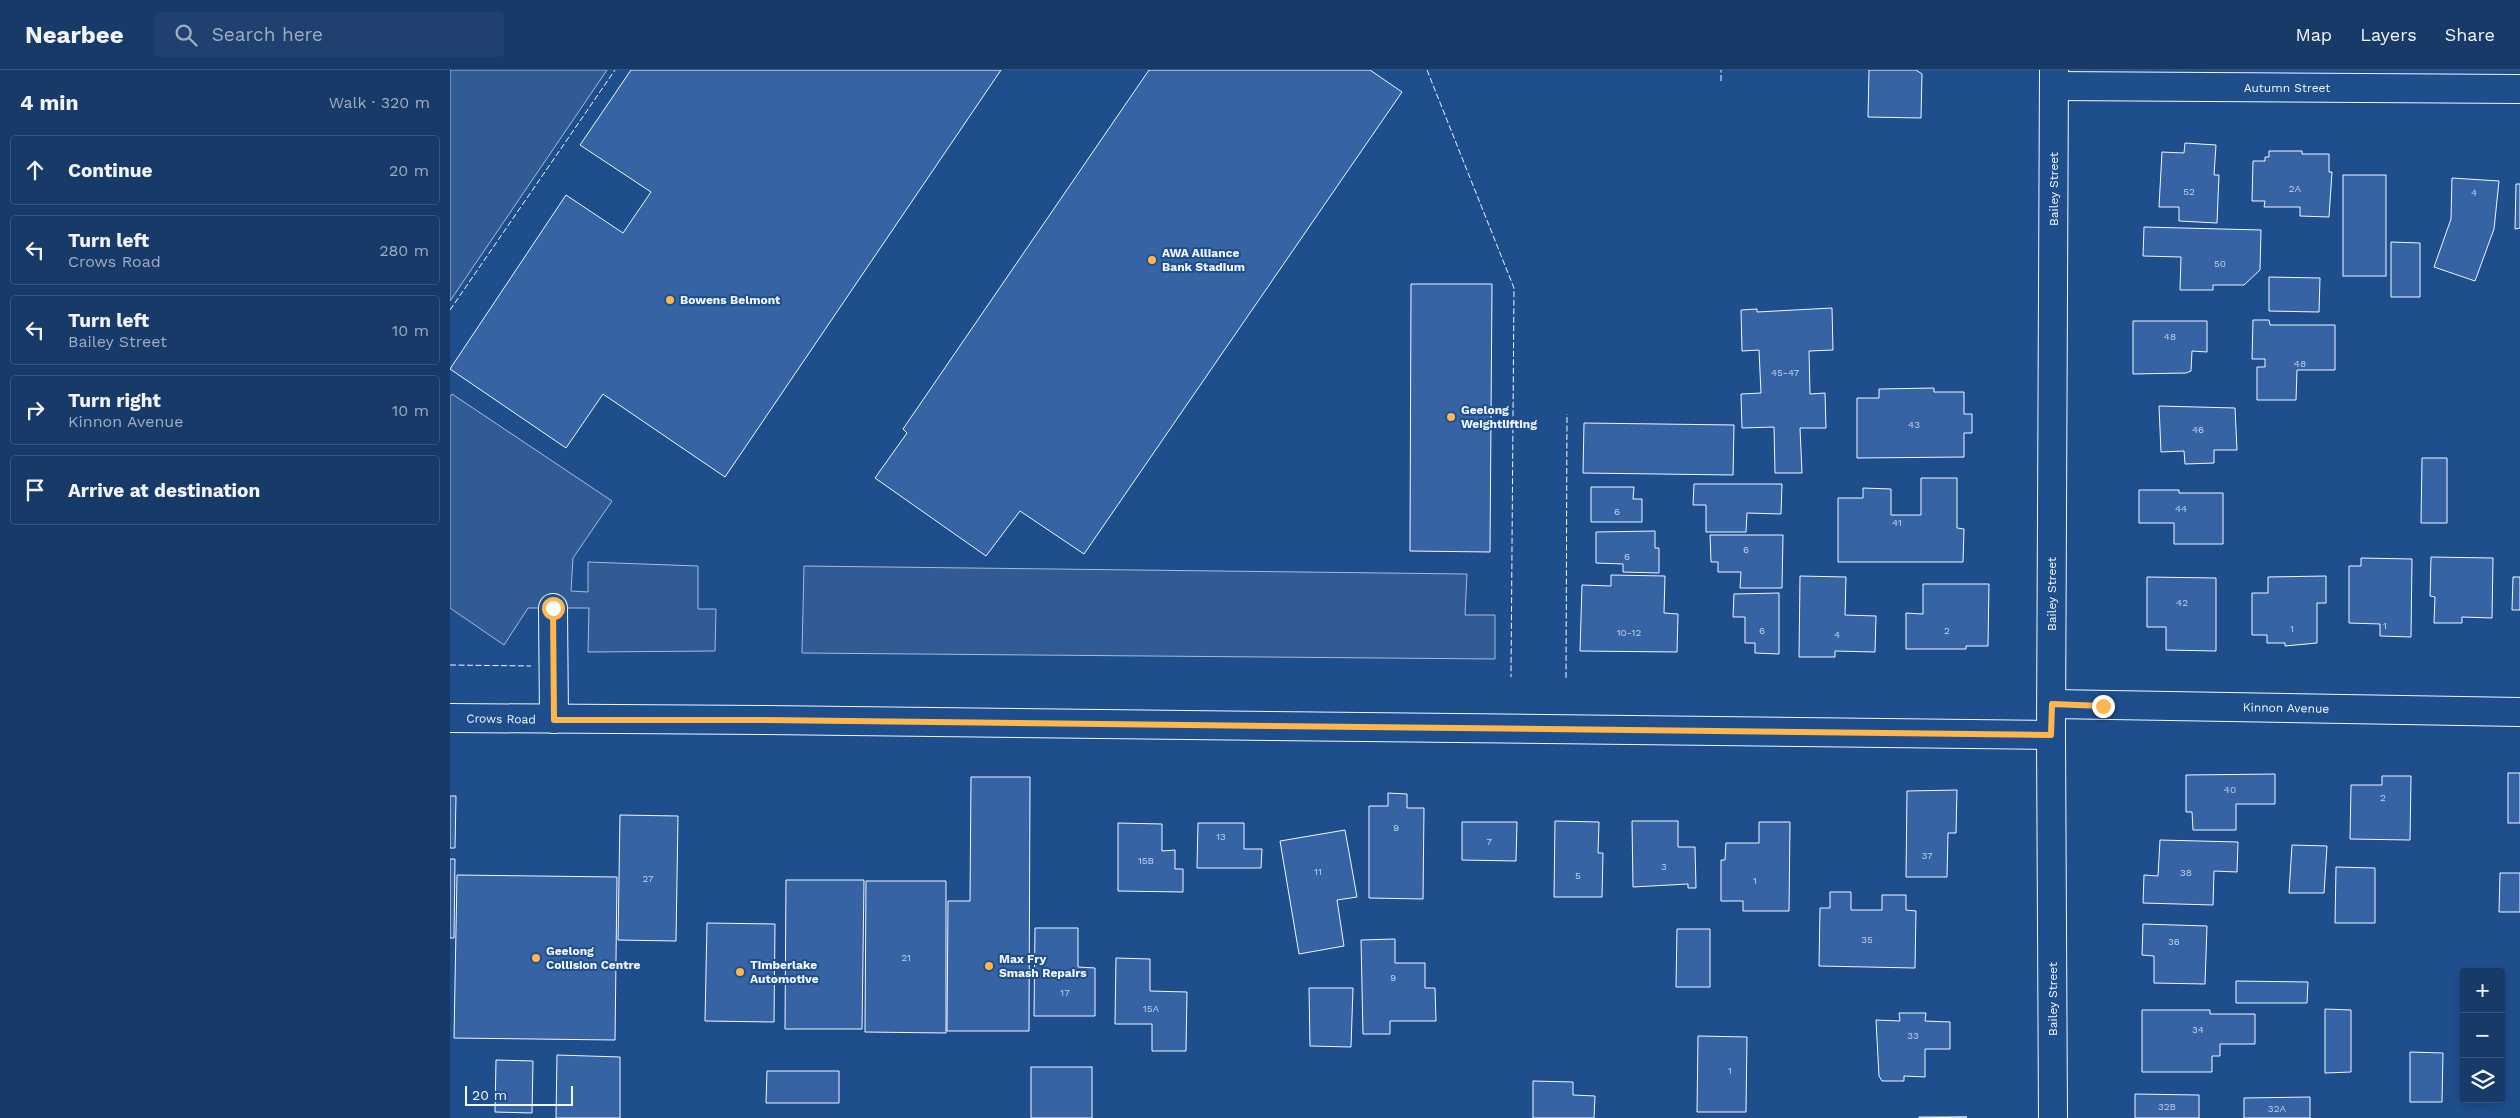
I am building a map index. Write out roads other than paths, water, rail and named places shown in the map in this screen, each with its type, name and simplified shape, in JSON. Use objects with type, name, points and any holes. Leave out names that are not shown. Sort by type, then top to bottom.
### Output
[{"type":"street","name":"Autumn Street","points":[[2054,78],[2520,89]]},
{"type":"street","name":"Bailey Street","points":[[2053,1118],[2051,735],[2054,78]]},
{"type":"street","points":[[553,608],[554,720]]},
{"type":"street","name":"Kinnon Avenue","points":[[2052,704],[2520,712]]},
{"type":"street","name":"Crows Road","points":[[450,718],[2051,735]]},
{"type":"place","name":"AWA Alliance Bank Stadium","points":[[1152,260]]},
{"type":"place","name":"Bowens Belmont","points":[[670,300]]},
{"type":"place","name":"Geelong Weightlifting","points":[[1451,417]]},
{"type":"place","name":"Geelong Collision Centre","points":[[536,958]]},
{"type":"place","name":"Max Fry Smash Repairs","points":[[989,966]]},
{"type":"place","name":"Timberlake Automotive","points":[[740,972]]}]
